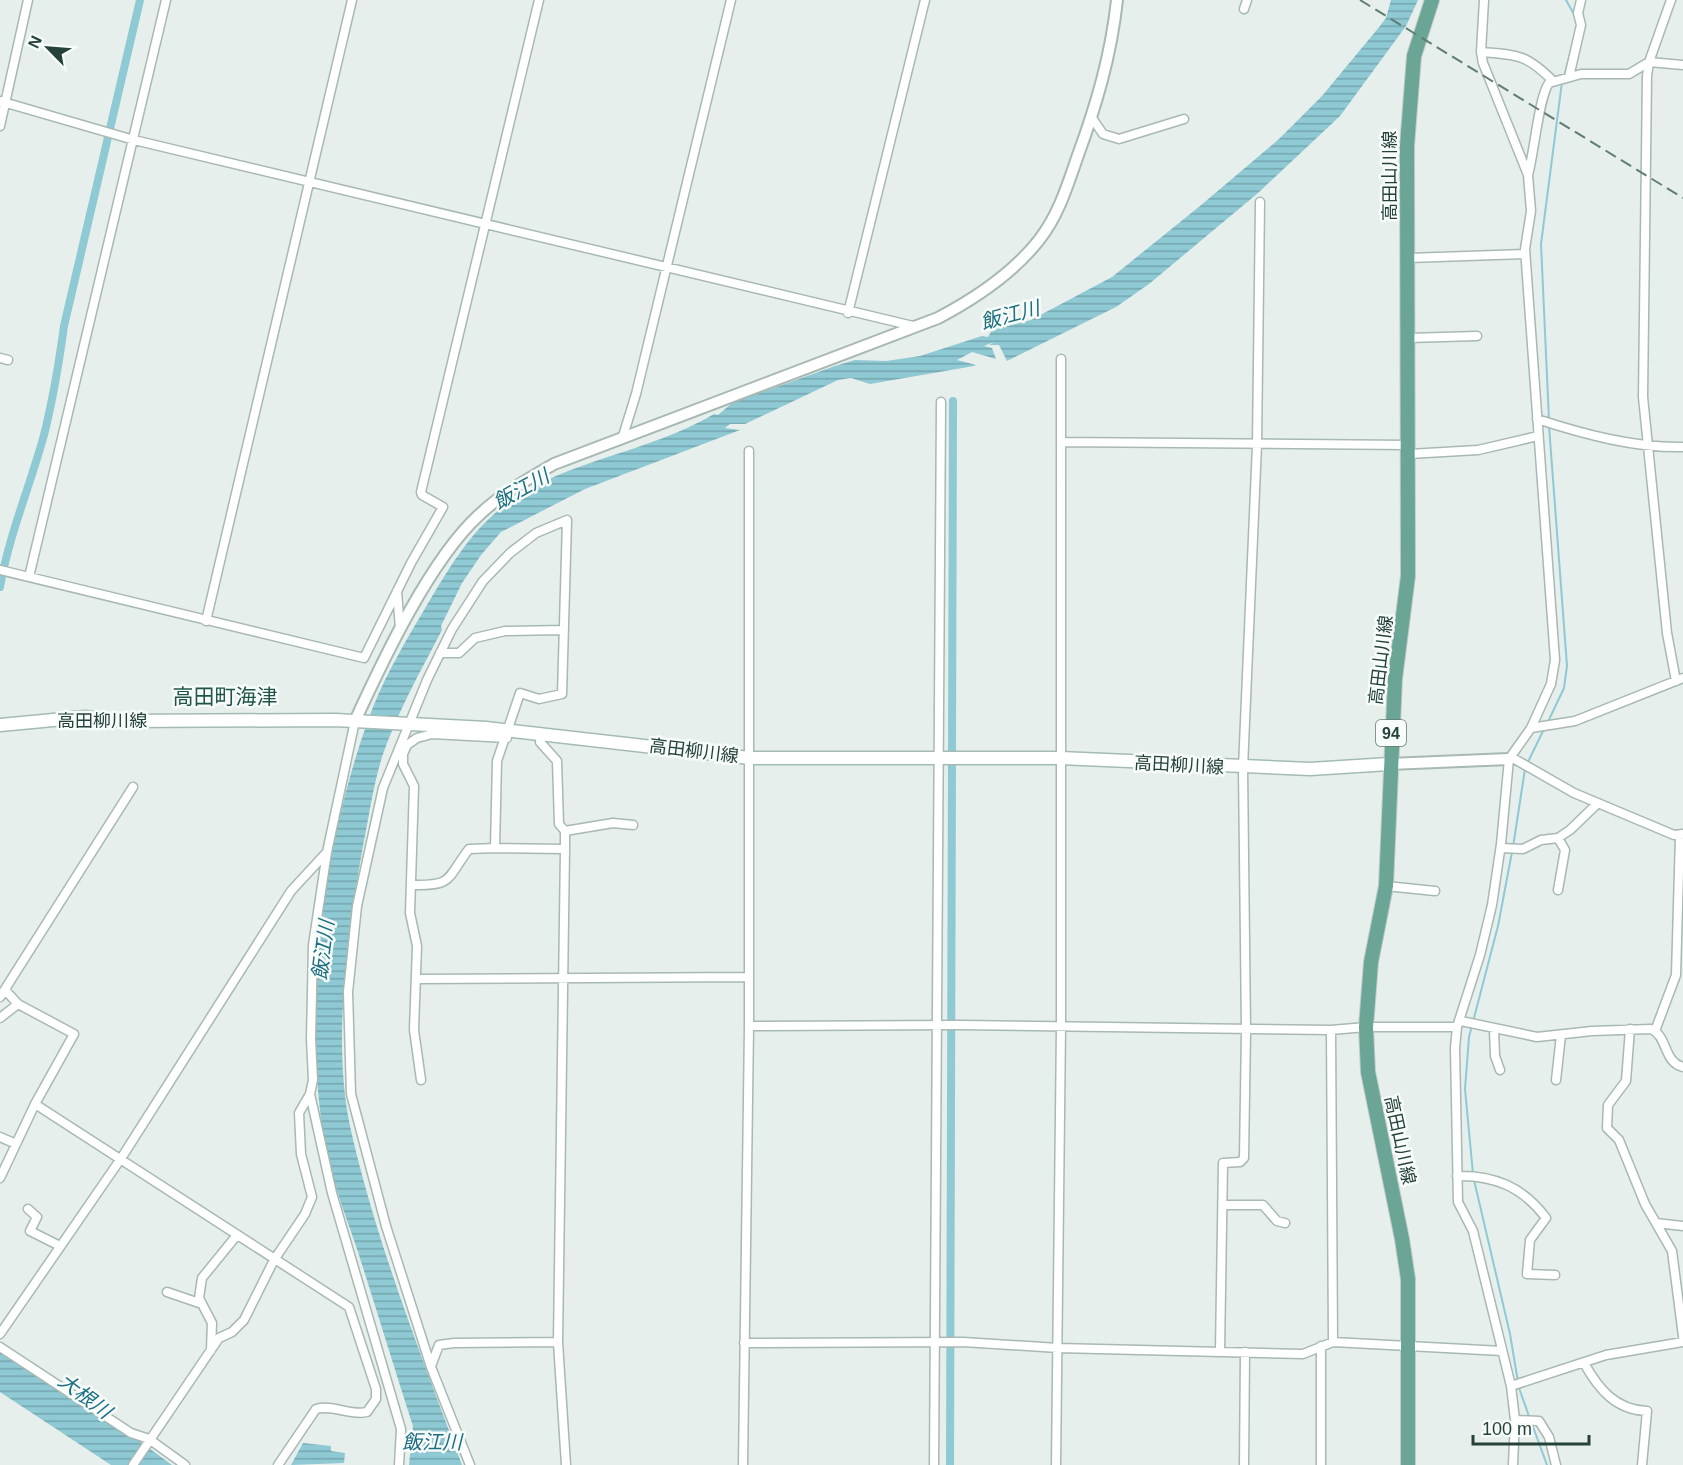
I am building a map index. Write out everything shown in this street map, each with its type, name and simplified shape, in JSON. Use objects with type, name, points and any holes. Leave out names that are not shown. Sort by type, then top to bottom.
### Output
[{"type":"main road","name":"高田山川線","points":[[1408,1465],[1408,1280],[1402,1239],[1368,1072],[1366,1027],[1371,962],[1386,886],[1389,764],[1395,679],[1408,576],[1407,146],[1411,82],[1414,57],[1432,0]]},
{"type":"main road","name":"高田柳川線","points":[[0,725],[85,717],[123,721],[357,721],[409,723],[508,734],[541,734],[750,758],[1060,759],[1310,769],[1389,764]]},
{"type":"street","points":[[0,126],[3,102],[28,0]]},
{"type":"street","points":[[29,577],[166,0]]},
{"type":"street","points":[[206,621],[352,0]]},
{"type":"street","points":[[0,570],[364,658],[397,589],[443,507],[422,495],[421,492],[539,0]]},
{"type":"street","points":[[623,436],[636,394],[731,0]]},
{"type":"street","points":[[848,313],[925,0]]},
{"type":"street","points":[[133,1465],[219,1338],[232,1332],[244,1320],[274,1260],[305,1214],[312,1197],[301,1154],[299,1113],[310,1094],[313,1080],[311,1039],[313,945],[327,852],[357,721],[400,633],[445,555],[479,514],[499,498],[554,464],[938,318],[972,298],[1023,258],[1039,240],[1063,198],[1092,118],[1112,43],[1118,0]]},
{"type":"street","points":[[1484,0],[1481,52],[1528,175],[1532,201],[1525,254],[1555,660],[1551,684],[1531,728],[1510,758],[1501,848],[1492,905],[1459,1024],[1454,1079],[1458,1202],[1473,1231],[1511,1386],[1515,1420],[1513,1465]]},
{"type":"street","points":[[1569,77],[1581,25],[1578,13],[1581,0]]},
{"type":"street","points":[[1531,728],[1575,721],[1680,679],[1670,658],[1643,397],[1648,62],[1665,23],[1671,0]]},
{"type":"street","points":[[1481,52],[1523,56],[1536,64],[1553,81]]},
{"type":"street","points":[[1528,175],[1535,147],[1542,96],[1545,88],[1553,81],[1608,72],[1629,74],[1648,62],[1683,65]]},
{"type":"street","points":[[3,102],[134,140],[913,327]]},
{"type":"street","points":[[1092,118],[1103,134],[1119,139],[1184,119]]},
{"type":"street","points":[[1220,1351],[1223,1163],[1240,1162],[1244,1158],[1246,1030],[1243,768],[1257,445],[1260,202]]},
{"type":"street","points":[[1408,258],[1525,254]]},
{"type":"street","points":[[1408,338],[1477,336]]},
{"type":"street","points":[[1056,1465],[1061,1026],[1061,359]]},
{"type":"street","points":[[934,1465],[941,402]]},
{"type":"street","points":[[1537,418],[1588,434],[1647,444],[1683,447]]},
{"type":"street","points":[[1061,442],[1478,450],[1538,436]]},
{"type":"street","points":[[743,1465],[749,1026],[749,450]]},
{"type":"street","points":[[470,1465],[431,1367],[367,1160],[351,1094],[348,992],[357,906],[383,788],[440,653],[483,581],[510,553],[536,533],[567,520],[562,694],[539,699],[520,693],[497,761],[495,848]]},
{"type":"street","points":[[397,589],[400,633]]},
{"type":"street","points":[[440,653],[459,653],[475,638],[505,631],[564,630]]},
{"type":"street","points":[[421,1080],[414,1029],[417,946],[410,913],[414,786],[403,765],[407,745],[417,738],[432,734],[508,734]]},
{"type":"street","points":[[541,734],[540,742],[556,761],[559,824],[565,831],[558,1342],[566,1465]]},
{"type":"street","points":[[1389,764],[1510,758],[1574,794],[1681,835],[1680,920],[1676,975],[1655,1030],[1672,1062],[1683,1067]]},
{"type":"street","points":[[0,1178],[35,1104],[74,1034],[2,994],[134,787]]},
{"type":"street","points":[[1501,848],[1523,849],[1541,840],[1558,838],[1570,830],[1597,804]]},
{"type":"street","points":[[565,831],[613,823],[633,825]]},
{"type":"street","points":[[1557,890],[1564,850],[1558,838]]},
{"type":"street","points":[[412,885],[437,885],[449,879],[469,849],[565,849]]},
{"type":"street","points":[[0,1334],[122,1157],[291,891],[327,852]]},
{"type":"street","points":[[1386,886],[1435,891]]},
{"type":"street","points":[[416,979],[749,977]]},
{"type":"street","points":[[0,1018],[18,1004]]},
{"type":"street","points":[[749,1026],[959,1025],[1331,1030],[1459,1024],[1537,1037],[1630,1029],[1655,1030]]},
{"type":"street","points":[[1494,1029],[1495,1056],[1500,1070]]},
{"type":"street","points":[[1630,1029],[1626,1081],[1608,1105],[1606,1128],[1619,1140],[1656,1223],[1672,1251],[1683,1336]]},
{"type":"street","points":[[1331,1030],[1333,1342]]},
{"type":"street","points":[[1556,1080],[1561,1035]]},
{"type":"street","points":[[310,1094],[332,1193],[401,1430],[399,1465]]},
{"type":"street","points":[[35,1104],[122,1157],[274,1260],[332,1294],[348,1307],[376,1389],[376,1400],[367,1412],[359,1414],[323,1407],[316,1409],[278,1465]]},
{"type":"street","points":[[0,1137],[16,1144]]},
{"type":"street","points":[[1457,1176],[1484,1176],[1509,1185],[1540,1210],[1546,1218],[1530,1240],[1527,1274],[1555,1275]]},
{"type":"street","points":[[1223,1205],[1263,1205],[1277,1221],[1285,1223]]},
{"type":"street","points":[[28,1209],[37,1217],[30,1231],[60,1246]]},
{"type":"street","points":[[1656,1223],[1683,1226]]},
{"type":"street","points":[[211,1350],[212,1323],[199,1298],[202,1278],[237,1235]]},
{"type":"street","points":[[167,1292],[202,1304]]},
{"type":"street","points":[[744,1342],[963,1341],[1058,1348],[1303,1354],[1333,1342],[1502,1351]]},
{"type":"street","points":[[431,1367],[439,1346],[454,1343],[558,1342]]},
{"type":"street","points":[[1511,1386],[1627,1350],[1683,1342]]},
{"type":"street","points":[[1321,1465],[1322,1346]]},
{"type":"street","points":[[0,1347],[131,1433],[149,1440],[185,1465]]},
{"type":"street","points":[[1244,1465],[1245,1352]]},
{"type":"street","points":[[1584,1363],[1603,1394],[1629,1408],[1647,1412],[1642,1465]]},
{"type":"street","points":[[1515,1420],[1539,1421],[1549,1437],[1556,1465]]},
{"type":"water","name":"飯江川","points":[[1391,0],[1418,0],[1406,26],[1340,116],[1258,193],[1149,284],[1116,307],[1007,361],[999,345],[989,345],[994,342],[984,346],[992,348],[996,359],[972,352],[957,360],[976,365],[974,366],[870,384],[851,378],[838,380],[745,424],[730,424],[725,428],[740,430],[585,489],[501,532],[481,555],[462,583],[441,626],[442,630],[402,709],[382,757],[357,879],[344,986],[342,1058],[345,1093],[360,1168],[400,1297],[462,1465],[409,1465],[413,1426],[327,1154],[319,1100],[315,1044],[316,986],[329,869],[356,758],[373,707],[385,681],[451,566],[478,530],[500,509],[524,492],[550,479],[688,428],[714,414],[718,415],[732,403],[835,366],[855,360],[886,361],[920,356],[982,336],[988,337],[992,330],[1031,320],[1112,277],[1279,139],[1322,96],[1380,26],[1386,18]]},
{"type":"water","name":"大根川","points":[[0,1351],[112,1421],[172,1465],[111,1465],[0,1392]]},
{"type":"water","points":[[303,1443],[331,1446],[331,1451],[345,1453],[344,1463],[291,1465]]},
{"type":"waterway","points":[[0,587],[9,548],[47,421],[56,381],[64,326],[140,0]]},
{"type":"waterway","points":[[1566,0],[1575,16]]},
{"type":"waterway","points":[[1564,77],[1571,50]]},
{"type":"waterway","points":[[1549,420],[1541,244],[1562,82]]},
{"type":"waterway","points":[[950,1465],[953,401]]},
{"type":"waterway","points":[[1547,724],[1564,688],[1567,666],[1549,426]]},
{"type":"waterway","points":[[1527,764],[1544,729]]},
{"type":"waterway","points":[[1513,847],[1525,769]]},
{"type":"waterway","points":[[1473,1174],[1465,1089],[1469,1037],[1498,926],[1512,852]]},
{"type":"waterway","points":[[1474,1180],[1510,1334],[1518,1382]]},
{"type":"waterway","points":[[1519,1388],[1530,1419]]},
{"type":"waterway","points":[[1532,1424],[1547,1465]]},
{"type":"railway","points":[[1360,0],[1683,198]]},
{"type":"district","name":"高田町海津","points":[[225,697]]}]
